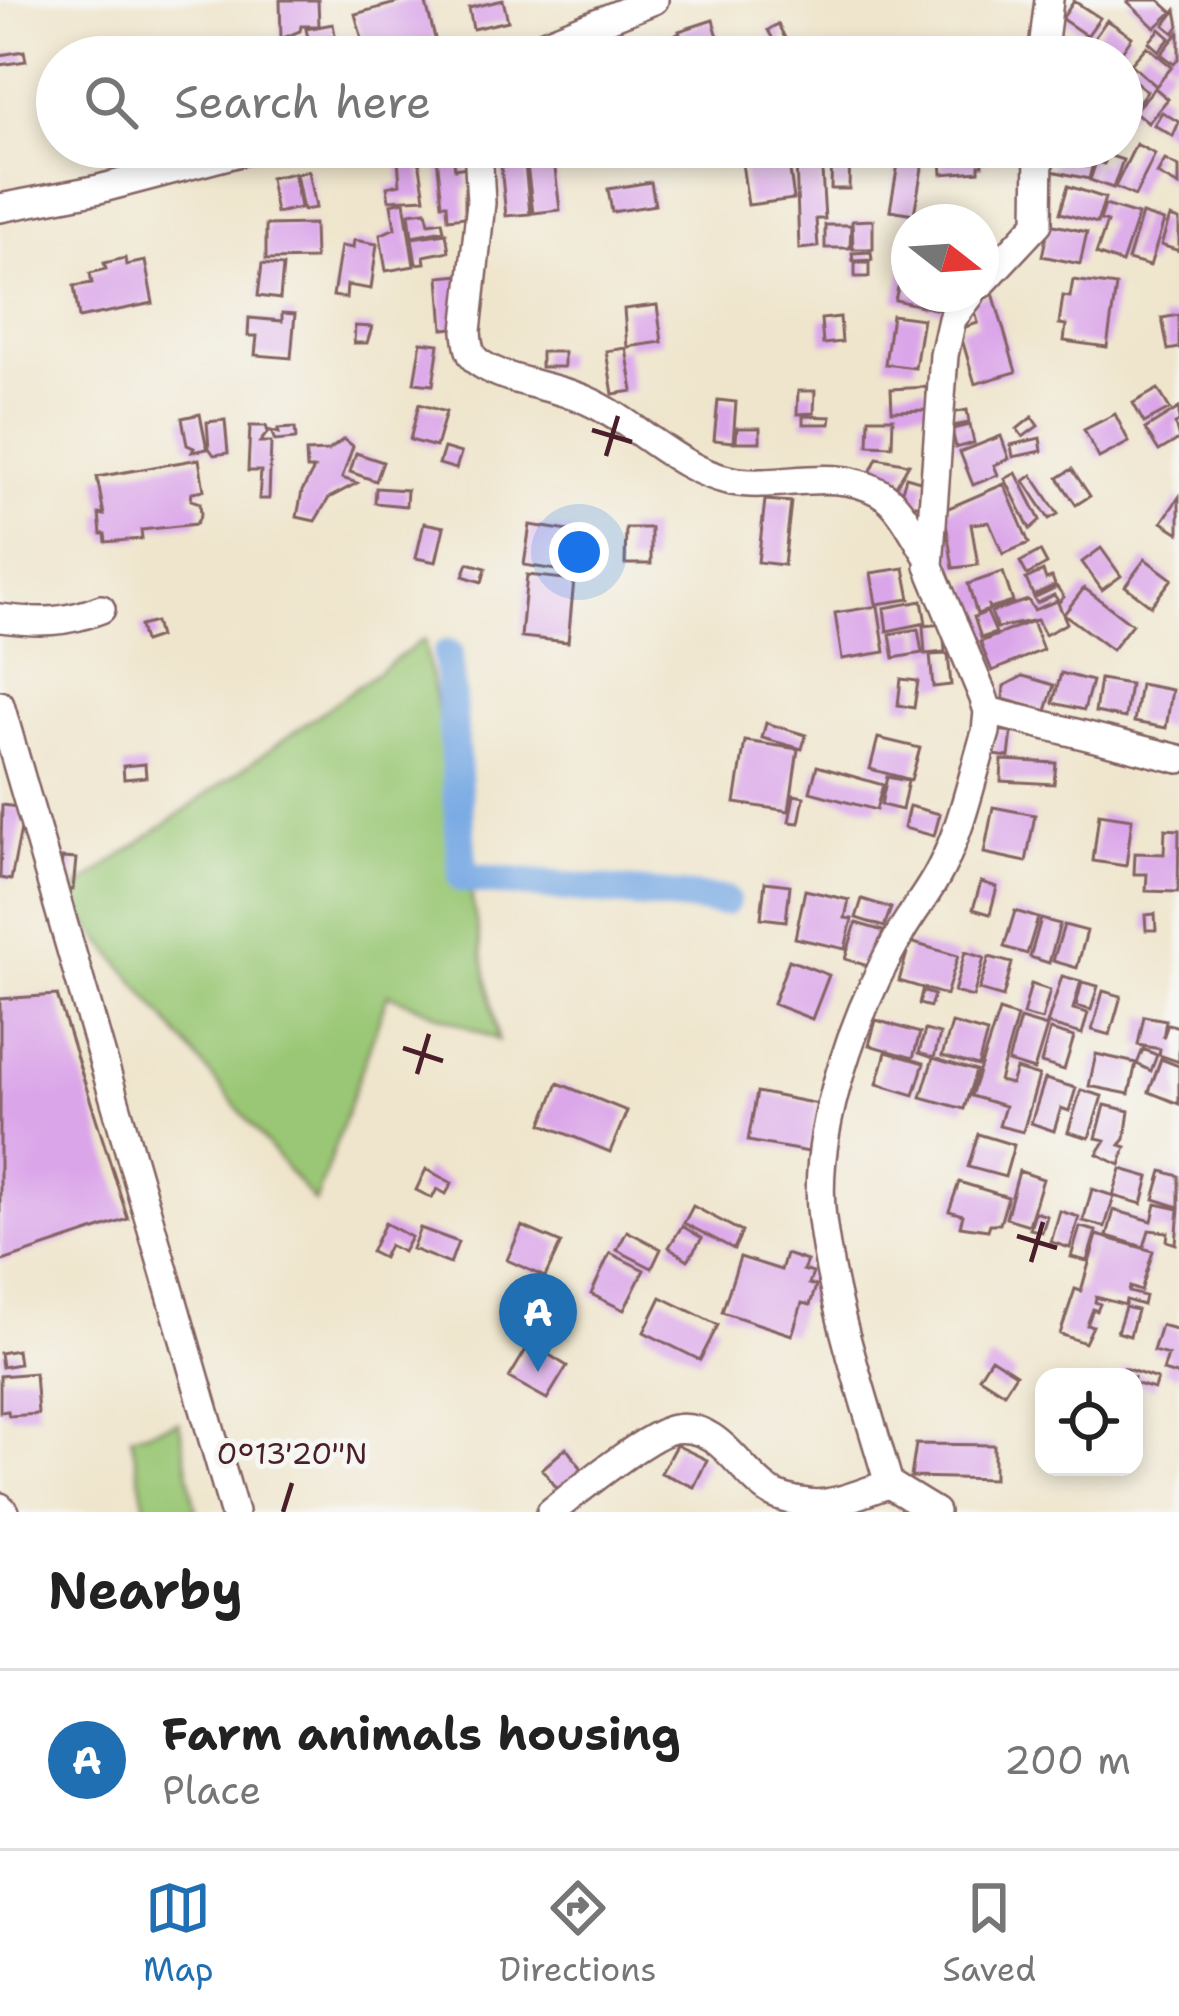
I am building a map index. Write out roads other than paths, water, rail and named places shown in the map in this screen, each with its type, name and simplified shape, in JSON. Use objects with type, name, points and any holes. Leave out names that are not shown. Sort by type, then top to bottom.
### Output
[{"type":"street","points":[[564,36],[654,0]]},
{"type":"street","points":[[1045,36],[1049,0]]},
{"type":"street","points":[[0,208],[179,168]]},
{"type":"street","points":[[480,168],[482,202],[467,332],[469,349],[481,364],[588,401],[715,476],[746,482],[795,478],[843,482],[879,492],[901,514],[929,558]]},
{"type":"street","points":[[999,265],[1038,223],[1039,168]]},
{"type":"street","points":[[935,1512],[889,1484],[851,1356],[822,1218],[824,1153],[841,1073],[865,1005],[902,930],[941,870],[986,732],[988,711],[930,576],[944,355],[957,312]]},
{"type":"street","points":[[0,618],[72,621],[101,609]]},
{"type":"street","points":[[0,705],[234,1512]]},
{"type":"street","points":[[988,711],[1179,759]]},
{"type":"street","points":[[551,1512],[654,1438],[679,1428],[716,1439],[772,1492],[806,1503],[821,1504],[889,1484]]},
{"type":"waterway","points":[[448,654],[463,878],[725,901]]},
{"type":"place","name":"Farm animals housing","points":[[538,1372]]}]
